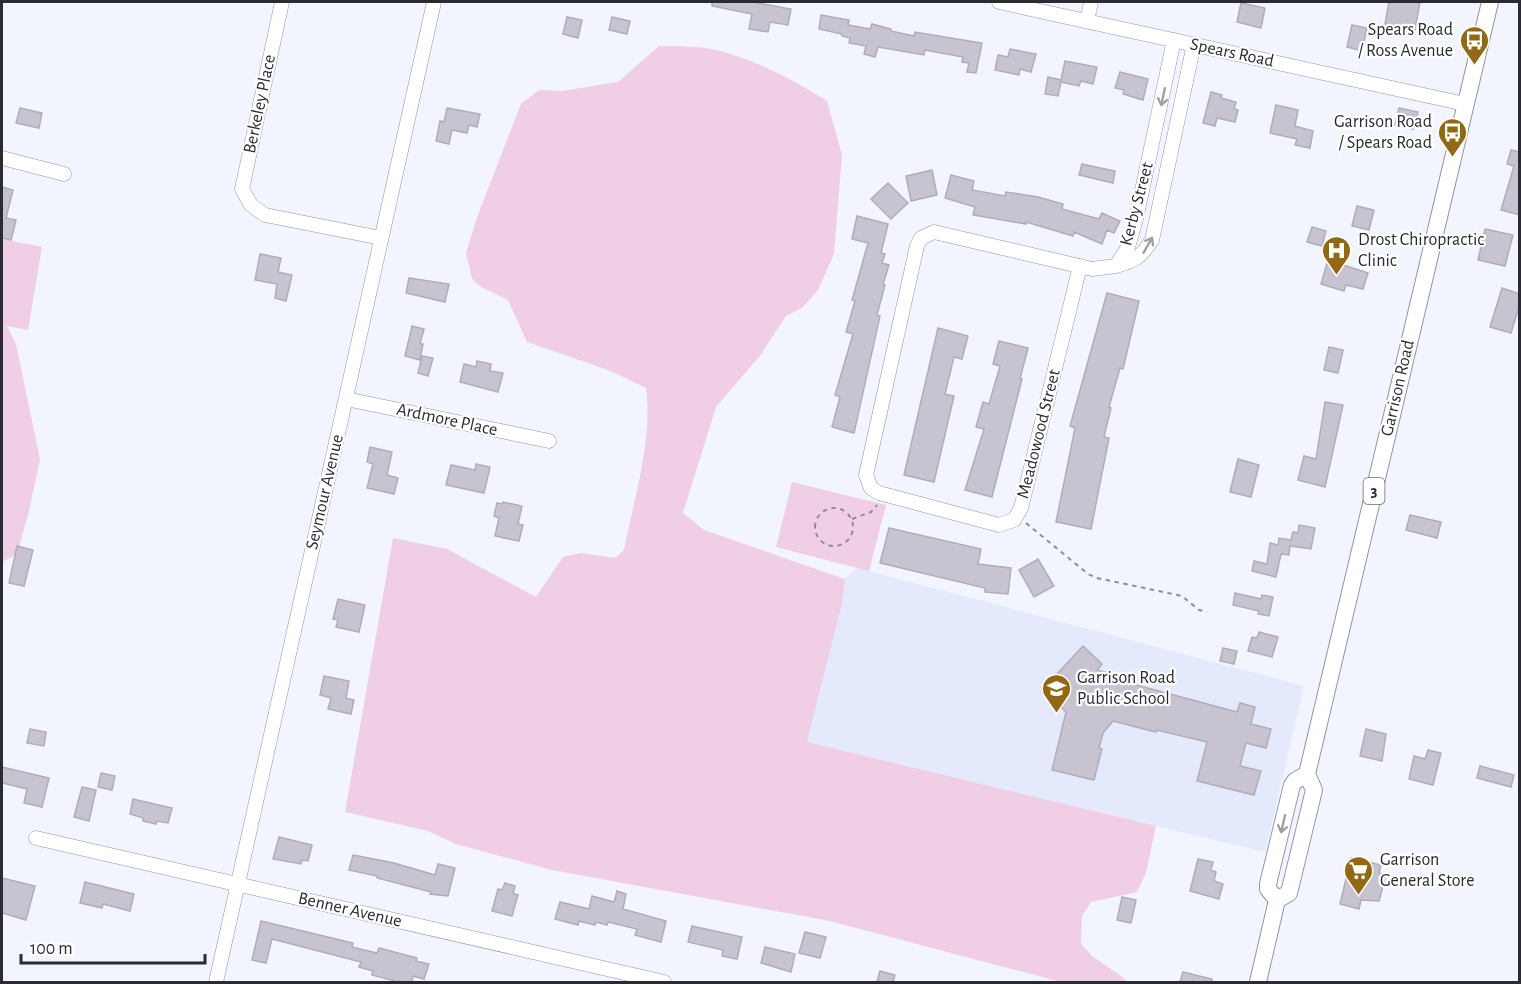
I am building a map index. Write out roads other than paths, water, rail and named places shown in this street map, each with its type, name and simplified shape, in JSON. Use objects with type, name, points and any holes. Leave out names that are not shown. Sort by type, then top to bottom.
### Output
[{"type":"main road","name":"Garrison Road","points":[[1258,982],[1277,900],[1268,889],[1268,884],[1292,785],[1307,774],[1490,2]]},
{"type":"street","name":"Berkeley Place","points":[[282,2],[242,189],[251,205],[265,215],[381,238]]},
{"type":"street","name":"Seymour Avenue","points":[[216,982],[434,2]]},
{"type":"street","name":"Spears Road","points":[[999,2],[1465,104]]},
{"type":"street","points":[[1087,21],[1091,2]]},
{"type":"street","name":"Kerby Street","points":[[1116,266],[1128,247],[1136,219],[1174,40]]},
{"type":"street","name":"Kerby Street","points":[[1116,266],[1132,262],[1143,254],[1152,240],[1194,44]]},
{"type":"street","points":[[2,158],[64,174]]},
{"type":"street","name":"Meadowood Street","points":[[934,232],[1080,266],[1026,488],[1017,516],[1008,523],[999,525],[882,494],[871,488],[866,475],[917,246],[921,238],[934,232]]},
{"type":"street","points":[[1080,266],[1101,269],[1116,266]]},
{"type":"street","name":"Ardmore Place","points":[[346,399],[549,441]]},
{"type":"street","name":"Benner Avenue","points":[[36,838],[664,982]]},
{"type":"place","name":"Spears Road / Ross Avenue","points":[[1474,66]]},
{"type":"place","name":"Garrison Road / Spears Road","points":[[1453,158]]},
{"type":"place","name":"Drost Chiropractic Clinic","points":[[1337,276]]},
{"type":"place","name":"Garrison Road Public School","points":[[1056,714]]},
{"type":"place","name":"Garrison General Store","points":[[1359,896]]}]
